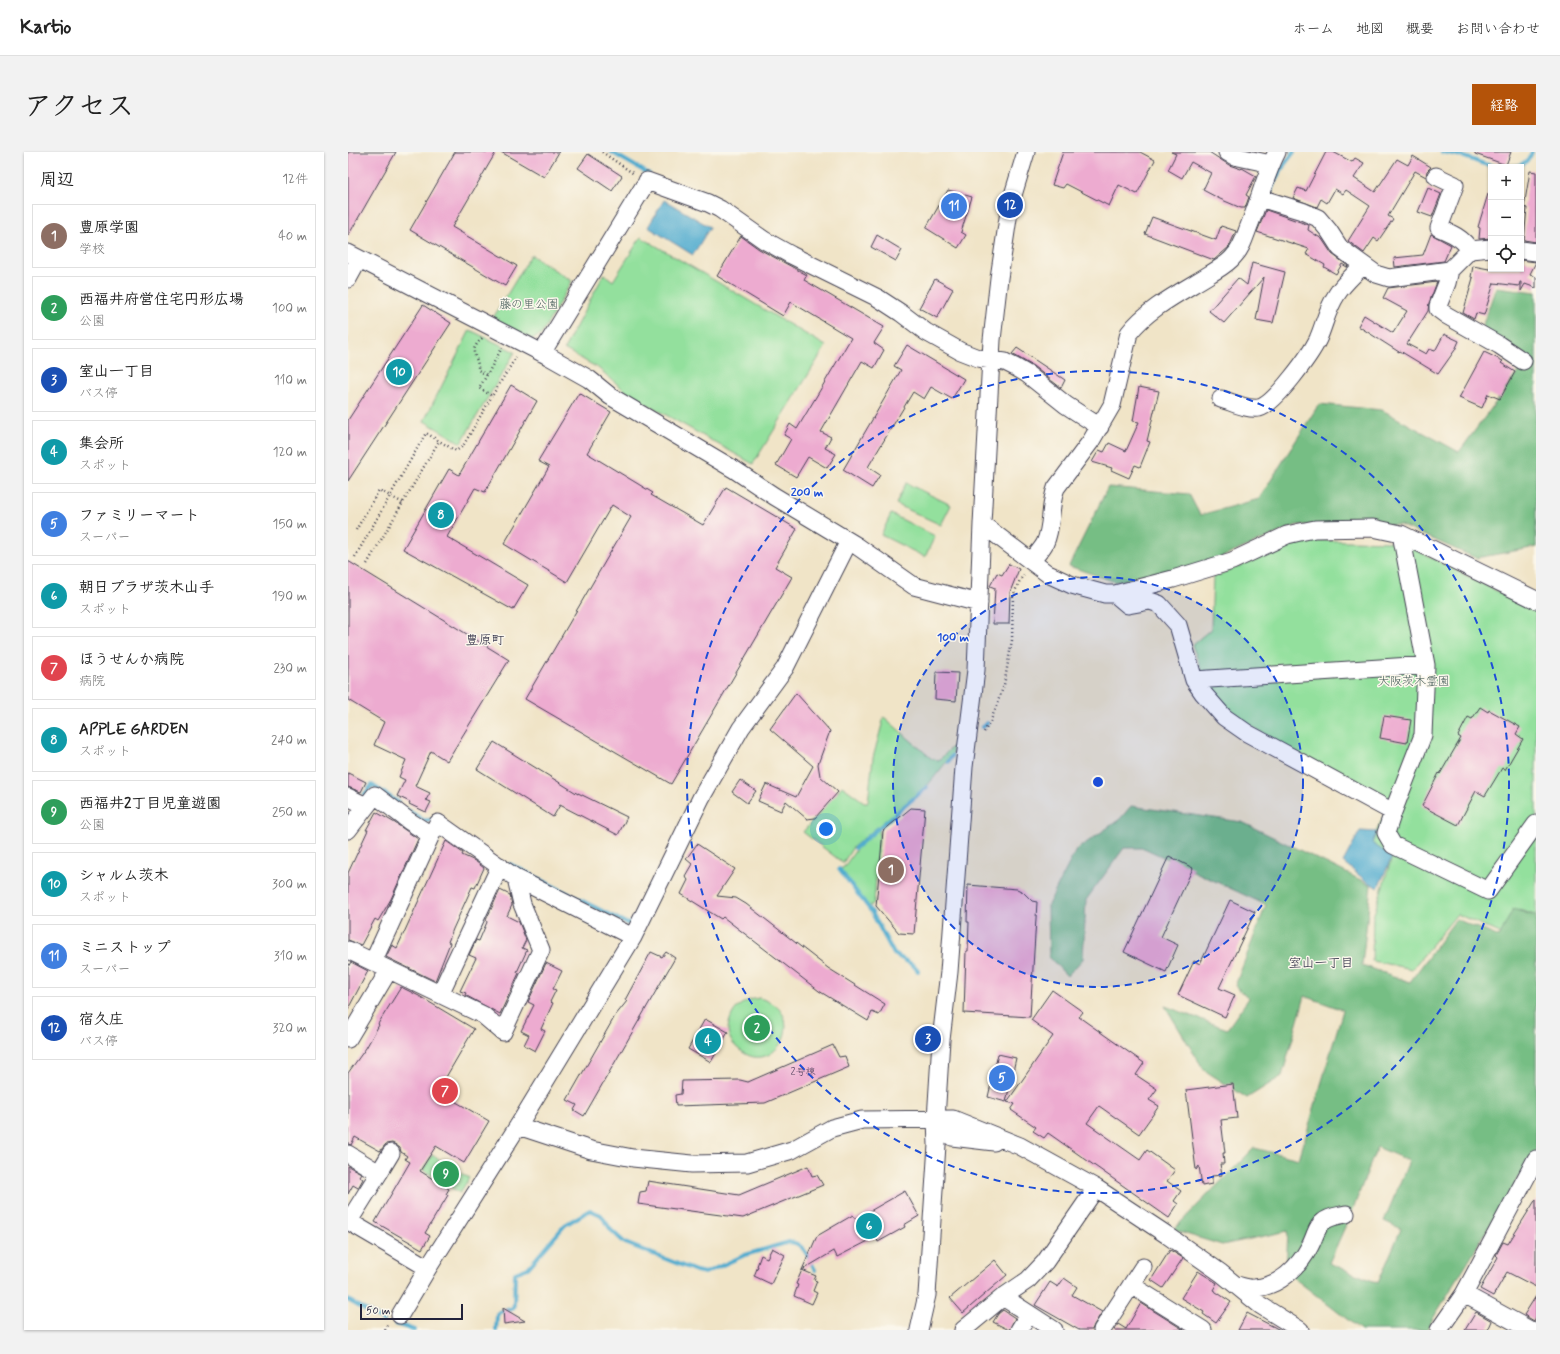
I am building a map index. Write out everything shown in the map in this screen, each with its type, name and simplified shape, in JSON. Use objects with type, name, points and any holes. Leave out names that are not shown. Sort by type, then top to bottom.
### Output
[{"type":"street","points":[[919,1330],[927,1295],[937,1145],[936,1119],[941,1040],[949,972],[964,766],[976,670],[978,603],[991,360],[999,278],[1010,205],[1026,152]]},
{"type":"street","points":[[1032,561],[1046,540],[1052,513],[1052,502],[1056,488],[1100,427],[1114,399],[1129,333],[1146,315],[1226,264],[1235,256],[1244,239],[1274,158],[1234,156],[1227,152]]},
{"type":"street","points":[[1436,176],[1455,185],[1439,228],[1457,236],[1467,245],[1470,250]]},
{"type":"street","points":[[542,353],[645,184],[708,203],[720,209],[776,247],[878,298],[942,341],[960,351],[978,358],[1005,362],[1027,374],[1066,405],[1100,427]]},
{"type":"street","points":[[1260,198],[1302,211],[1318,218],[1340,248],[1376,274],[1389,278],[1450,270]]},
{"type":"street","points":[[1488,248],[1470,250],[1450,270],[1438,309],[1523,361]]},
{"type":"street","points":[[1524,250],[1536,252]]},
{"type":"street","points":[[348,279],[353,256],[542,353],[589,379],[610,396],[735,470],[774,496],[849,541],[914,586],[978,603]]},
{"type":"street","points":[[1221,398],[1246,407],[1259,408],[1268,403],[1287,384],[1300,367],[1318,338],[1326,312],[1337,293],[1363,265]]},
{"type":"street","points":[[982,524],[1048,574],[1072,585],[1105,594],[1115,594],[1173,579],[1232,561],[1287,535],[1315,529],[1373,528],[1401,534],[1536,600]]},
{"type":"street","points":[[1401,534],[1426,665],[1423,735],[1386,833],[1393,844],[1488,890],[1536,824]]},
{"type":"street","points":[[400,1315],[518,1126],[633,937],[701,798],[741,728],[785,668],[815,611],[833,570],[849,541]]},
{"type":"street","points":[[1115,594],[1128,605],[1150,601],[1159,604],[1178,624],[1194,680],[1224,717],[1247,733],[1393,812]]},
{"type":"street","points":[[1194,680],[1426,665]]},
{"type":"street","points":[[348,830],[375,795],[409,821],[431,834]]},
{"type":"street","points":[[348,797],[366,806]]},
{"type":"street","points":[[373,962],[431,834],[438,823],[516,878],[633,937]]},
{"type":"street","points":[[440,994],[500,866]]},
{"type":"street","points":[[348,950],[483,1015],[503,1032],[541,950],[522,904],[516,878]]},
{"type":"street","points":[[348,1039],[389,970]]},
{"type":"street","points":[[518,1126],[591,1150],[633,1158],[692,1164],[747,1163],[792,1150],[832,1128],[862,1120],[936,1119],[952,1137],[1020,1146],[1096,1188],[1168,1235],[1236,1285],[1260,1305],[1300,1330]]},
{"type":"street","points":[[391,1153],[348,1221],[428,1268]]},
{"type":"street","points":[[348,1154],[379,1172]]},
{"type":"street","points":[[1439,1330],[1464,1294],[1536,1159]]},
{"type":"street","points":[[963,1330],[1003,1297],[1028,1280],[1045,1262],[1096,1188]]},
{"type":"street","points":[[1236,1285],[1252,1288],[1263,1287],[1275,1283],[1300,1262],[1310,1247],[1322,1222],[1332,1217],[1346,1214]]},
{"type":"street","points":[[1102,1330],[1143,1267]]},
{"type":"street","points":[[1131,1285],[1203,1330]]},
{"type":"street","points":[[1464,1294],[1530,1330]]},
{"type":"street","points":[[1003,1297],[1054,1330]]},
{"type":"street","points":[[1019,1330],[1029,1314]]},
{"type":"path","points":[[602,152],[645,184]]},
{"type":"path","points":[[485,334],[475,345],[474,354],[479,365],[478,370],[487,375]]},
{"type":"path","points":[[492,396],[479,388],[504,344]]},
{"type":"path","points":[[355,557],[426,433],[456,450],[463,446],[519,352]]},
{"type":"path","points":[[367,564],[439,441]]},
{"type":"path","points":[[356,530],[379,490],[403,503]]},
{"type":"path","points":[[982,735],[991,720],[1004,685],[1012,640],[1013,596],[1020,580],[1028,571],[1032,561]]},
{"type":"green space","points":[[641,237],[826,346],[753,464],[629,394],[598,368],[564,349],[604,274],[613,281]]},
{"type":"green space","name":"藤の里公園","points":[[531,255],[572,281],[541,335],[531,339],[493,318]]},
{"type":"green space","points":[[1496,287],[1536,292],[1536,547],[1476,558],[1400,525],[1297,525],[1201,566],[1115,582],[1069,566],[1108,487],[1189,494],[1200,515],[1259,499],[1319,404],[1382,410],[1459,452],[1527,360],[1481,330]]},
{"type":"green space","points":[[470,330],[515,352],[461,443],[424,421]]},
{"type":"green space","points":[[906,483],[951,505],[941,525],[896,504]]},
{"type":"green space","points":[[891,514],[935,536],[925,557],[881,535]]},
{"type":"green space","name":"大阪茨木霊園","points":[[1304,540],[1393,542],[1414,549],[1536,611],[1536,915],[1519,910],[1502,934],[1457,914],[1412,969],[1372,961],[1373,917],[1392,857],[1371,843],[1388,806],[1249,725],[1210,692],[1192,645],[1211,629],[1213,577]]},
{"type":"green space","points":[[884,717],[932,759],[939,760],[953,746],[953,754],[927,786],[853,847],[843,863],[803,832],[842,786],[864,802],[868,802],[873,758]]},
{"type":"green space","points":[[1131,806],[1242,822],[1371,885],[1362,965],[1410,982],[1456,919],[1499,937],[1513,909],[1536,916],[1536,1150],[1426,1330],[1361,1330],[1286,1272],[1288,1231],[1222,1245],[1173,1230],[1254,1148],[1299,1159],[1343,1010],[1305,996],[1282,1076],[1247,1098],[1204,1070],[1165,1006],[1227,1029],[1249,998],[1235,986],[1266,905],[1144,848],[1124,848],[1086,900],[1083,959],[1067,976],[1049,957],[1048,905],[1076,850],[1120,819]],"holes":[[[1377,1147],[1409,1161],[1384,1221],[1401,1229],[1378,1283],[1329,1263],[1353,1209]]]},
{"type":"green space","points":[[880,828],[874,903],[869,907],[840,869],[844,867],[857,848]]},
{"type":"green space","points":[[759,998],[775,1005],[783,1015],[786,1027],[783,1038],[777,1048],[768,1055],[756,1057],[744,1053],[736,1047],[728,1034],[728,1029],[729,1022],[737,1007],[749,1000]]},
{"type":"green space","points":[[432,1155],[469,1178],[460,1193],[423,1170]]},
{"type":"water","points":[[664,200],[710,227],[693,255],[648,227]]},
{"type":"water","points":[[1360,831],[1377,832],[1372,843],[1392,857],[1378,888],[1366,881],[1343,862]]},
{"type":"building","points":[[348,152],[396,152],[348,236]]},
{"type":"building","points":[[455,152],[496,152],[452,227],[517,266],[505,286],[410,230]]},
{"type":"building","points":[[501,152],[559,152],[544,177]]},
{"type":"building","points":[[1063,152],[1140,152],[1155,160],[1137,194],[1119,185],[1109,206],[1066,184],[1063,188],[1052,185]]},
{"type":"building","points":[[1171,152],[1209,152],[1229,165],[1242,168],[1256,176],[1246,195],[1249,197],[1245,208],[1241,208],[1220,199],[1203,190],[1211,173],[1191,162],[1182,178],[1168,170],[1176,154]]},
{"type":"building","points":[[1326,152],[1333,152],[1352,162],[1355,158],[1364,163],[1354,178],[1375,192],[1397,159],[1408,165],[1413,156],[1431,167],[1427,171],[1426,177],[1415,171],[1388,216],[1393,219],[1378,241],[1374,238],[1364,253],[1348,241],[1370,206],[1346,190],[1343,194],[1335,189],[1327,203],[1321,199],[1317,207],[1293,198],[1298,188],[1306,191]]},
{"type":"building","points":[[1475,152],[1511,152],[1506,164],[1475,154]]},
{"type":"building","points":[[588,154],[622,176],[612,191],[578,168]]},
{"type":"building","points":[[1530,171],[1536,172],[1536,242],[1524,240],[1527,208],[1524,207]]},
{"type":"building","points":[[1428,188],[1441,194],[1432,217],[1418,212]]},
{"type":"building","points":[[948,190],[972,197],[961,232],[966,235],[958,248],[926,228]]},
{"type":"building","points":[[1488,194],[1488,238],[1479,239],[1480,228],[1478,227]]},
{"type":"building","points":[[1266,210],[1309,225],[1308,230],[1322,239],[1332,254],[1348,266],[1347,267],[1342,264],[1336,274],[1324,267],[1325,265],[1306,254],[1309,249],[1257,232]]},
{"type":"building","points":[[1152,217],[1216,240],[1221,226],[1236,231],[1229,247],[1214,260],[1145,234]]},
{"type":"building","points":[[1431,234],[1451,245],[1444,261],[1395,267],[1394,258],[1423,255]]},
{"type":"building","points":[[877,235],[902,250],[896,261],[871,247]]},
{"type":"building","points":[[741,236],[759,249],[807,275],[804,280],[884,327],[874,343],[884,350],[874,368],[862,361],[821,432],[831,437],[825,448],[836,454],[827,468],[808,457],[796,477],[776,465],[791,439],[784,435],[790,424],[797,429],[851,338],[791,302],[783,316],[717,276]]},
{"type":"building","points":[[1524,260],[1536,262],[1530,274],[1536,277],[1536,288],[1525,284],[1521,291],[1521,282],[1519,286],[1494,283],[1484,315],[1476,313],[1474,319],[1463,313],[1473,278],[1471,277],[1473,266],[1488,269],[1488,272],[1524,272]]},
{"type":"building","points":[[1252,263],[1285,272],[1273,323],[1256,320],[1264,277],[1224,323],[1209,311],[1238,278],[1247,285]]},
{"type":"building","points":[[935,279],[953,289],[937,318],[919,308]]},
{"type":"building","points":[[1437,282],[1429,303],[1428,311],[1407,344],[1426,354],[1429,349],[1435,351],[1444,334],[1459,341],[1455,350],[1438,374],[1400,351],[1399,352],[1358,326],[1364,315],[1393,333],[1407,311],[1383,298],[1388,288]]},
{"type":"building","points":[[423,305],[451,323],[348,481],[348,420]]},
{"type":"building","points":[[907,345],[964,379],[952,399],[931,387],[924,399],[913,392],[868,467],[880,475],[872,488],[843,470],[901,370],[894,366]]},
{"type":"building","points":[[1017,348],[1065,380],[1061,388],[1033,366],[1012,354]]},
{"type":"building","points":[[1484,352],[1503,361],[1501,363],[1515,372],[1500,399],[1488,394],[1482,408],[1459,398]]},
{"type":"building","points":[[511,385],[537,401],[485,492],[475,488],[447,537],[528,585],[513,610],[403,549],[449,469],[459,475]]},
{"type":"building","points":[[1139,387],[1159,391],[1147,441],[1150,442],[1140,467],[1135,465],[1129,478],[1111,470],[1112,468],[1092,462],[1099,450],[1104,452],[1109,443],[1126,451],[1139,422],[1133,421]]},
{"type":"building","points":[[579,393],[611,412],[587,453],[653,493],[651,495],[703,525],[726,487],[797,529],[775,567],[792,577],[671,784],[525,699],[631,517],[612,505],[567,582],[504,544],[549,467],[538,461]]},
{"type":"building","points":[[348,561],[509,660],[447,761],[431,751],[415,786],[430,793],[426,800],[431,802],[426,812],[409,804],[410,802],[397,796],[405,780],[399,777],[406,760],[374,745],[384,722],[348,700]]},
{"type":"building","points":[[1009,564],[1019,569],[1010,592],[1009,624],[993,624],[995,588],[990,586],[997,573],[1002,575]]},
{"type":"building","points":[[936,672],[958,673],[956,701],[935,699]]},
{"type":"building","points":[[796,693],[830,731],[818,764],[820,776],[838,792],[815,818],[807,819],[786,801],[781,811],[758,801],[766,784],[796,797],[813,766],[770,729]]},
{"type":"building","points":[[1480,707],[1488,712],[1489,710],[1520,727],[1516,734],[1523,739],[1505,770],[1502,768],[1485,796],[1476,791],[1458,825],[1422,806],[1439,773],[1440,774],[1461,738],[1458,736],[1468,717],[1472,719]]},
{"type":"building","points":[[1384,716],[1411,720],[1407,743],[1380,738]]},
{"type":"building","points":[[494,742],[578,794],[627,817],[618,835],[560,805],[553,817],[477,769]]},
{"type":"building","points":[[348,773],[366,782],[361,792],[348,787]]},
{"type":"building","points":[[740,780],[756,791],[747,803],[732,792]]},
{"type":"building","points":[[911,808],[925,809],[914,934],[899,933],[876,906],[883,831]]},
{"type":"building","points":[[376,812],[418,839],[391,899],[378,921],[375,919],[361,945],[348,940],[348,873],[368,830],[366,830]]},
{"type":"building","points":[[446,841],[463,853],[462,855],[475,861],[484,868],[475,888],[472,887],[453,929],[448,942],[450,943],[435,981],[386,957],[392,945],[397,948]]},
{"type":"building","points":[[697,844],[735,869],[717,896],[736,898],[746,904],[828,968],[885,1004],[879,1015],[872,1012],[868,1021],[819,991],[723,917],[721,919],[681,894],[688,880],[685,876],[692,864],[686,859]]},
{"type":"building","points":[[1169,856],[1193,868],[1161,937],[1178,945],[1166,972],[1124,952]]},
{"type":"building","points":[[968,885],[1017,889],[1023,892],[1032,901],[1037,902],[1030,1017],[964,1013],[966,951],[968,951],[969,922],[967,922]]},
{"type":"building","points":[[500,890],[510,895],[512,905],[507,916],[519,922],[526,940],[522,948],[527,950],[517,972],[519,973],[500,1014],[465,995],[466,993],[460,991],[476,958],[469,955],[476,940],[479,941],[487,922],[486,920]]},
{"type":"building","points":[[1230,900],[1255,912],[1219,988],[1235,995],[1225,1017],[1178,995],[1194,961],[1200,964]]},
{"type":"building","points":[[651,952],[662,957],[666,952],[675,958],[584,1116],[574,1110],[577,1105],[567,1100],[615,1016],[627,1001],[625,1000]]},
{"type":"building","points":[[351,962],[368,971],[348,1009],[348,967]]},
{"type":"building","points":[[546,963],[562,971],[553,989],[556,990],[550,1002],[553,1003],[541,1029],[545,1031],[535,1051],[524,1045],[529,1035],[521,1031],[534,1005],[528,1002]]},
{"type":"building","points":[[401,987],[474,1029],[442,1084],[444,1095],[489,1121],[464,1163],[436,1146],[420,1171],[449,1189],[446,1194],[448,1195],[425,1233],[430,1236],[422,1249],[375,1222],[410,1162],[405,1159],[407,1156],[401,1152],[400,1148],[392,1143],[386,1144],[380,1151],[355,1137],[351,1145],[348,1144],[348,1073],[366,1048],[379,1025],[378,1024]]},
{"type":"building","points":[[1052,990],[1083,1012],[1079,1017],[1144,1063],[1136,1075],[1157,1089],[1149,1100],[1159,1106],[1139,1134],[1099,1106],[1087,1123],[1140,1160],[1147,1150],[1175,1170],[1167,1181],[1181,1191],[1174,1201],[1178,1204],[1169,1218],[1048,1133],[1044,1138],[1033,1131],[1036,1127],[1011,1110],[1015,1104],[1007,1102],[1053,1036],[1031,1020]]},
{"type":"building","points":[[705,1019],[728,1032],[711,1062],[688,1049]]},
{"type":"building","points":[[833,1045],[839,1057],[845,1056],[849,1067],[765,1103],[676,1106],[675,1095],[681,1094],[682,1081],[740,1080],[748,1082]]},
{"type":"building","points":[[998,1054],[1016,1058],[1006,1102],[988,1097]]},
{"type":"building","points":[[1233,1084],[1237,1118],[1221,1120],[1225,1153],[1223,1153],[1224,1164],[1220,1164],[1222,1175],[1212,1176],[1212,1184],[1202,1186],[1199,1166],[1196,1170],[1186,1090]]},
{"type":"building","points":[[348,1166],[361,1173],[359,1176],[363,1179],[358,1188],[353,1185],[348,1194]]},
{"type":"building","points":[[808,1166],[812,1176],[817,1175],[823,1185],[743,1218],[638,1204],[640,1192],[646,1191],[648,1181],[739,1195]]},
{"type":"building","points":[[905,1191],[919,1216],[904,1225],[905,1227],[878,1242],[876,1237],[837,1257],[834,1251],[802,1270],[817,1236],[853,1215],[856,1219]]},
{"type":"building","points":[[1536,1199],[1536,1287],[1507,1272],[1493,1296],[1480,1289],[1498,1257],[1496,1255],[1503,1242],[1508,1244]]},
{"type":"building","points":[[772,1248],[785,1255],[771,1284],[754,1276],[761,1255],[767,1258]]},
{"type":"building","points":[[1170,1250],[1183,1258],[1163,1288],[1151,1280]]},
{"type":"building","points":[[995,1260],[1007,1275],[963,1313],[950,1298]]},
{"type":"building","points":[[802,1270],[816,1276],[814,1280],[817,1281],[813,1291],[817,1293],[812,1304],[794,1296],[798,1285],[796,1284]]},
{"type":"building","points":[[1198,1271],[1217,1283],[1213,1290],[1231,1302],[1216,1323],[1203,1314],[1204,1312],[1181,1298]]},
{"type":"building","points":[[1064,1278],[1077,1287],[1072,1295],[1102,1312],[1092,1330],[1079,1330],[1035,1305],[1050,1282],[1058,1287]]},
{"type":"building","points":[[1536,1296],[1536,1317],[1534,1321],[1524,1315]]},
{"type":"building","points":[[1141,1303],[1184,1330],[1114,1330],[1118,1324],[1126,1329]]},
{"type":"building","points":[[503,1308],[525,1321],[504,1324]]},
{"type":"building","points":[[1003,1310],[1015,1318],[1009,1330],[993,1322],[998,1314]]},
{"type":"building","points":[[1476,1312],[1492,1321],[1488,1330],[1465,1330]]},
{"type":"building","points":[[1247,1313],[1280,1330],[1238,1330]]},
{"type":"waterway","points":[[611,152],[649,174]]},
{"type":"waterway","points":[[1270,193],[1280,171],[1294,152]]},
{"type":"waterway","points":[[1442,152],[1462,156],[1488,165]]},
{"type":"waterway","points":[[1521,164],[1528,159],[1532,152]]},
{"type":"waterway","points":[[983,727],[987,723]]},
{"type":"waterway","points":[[948,762],[952,756]]},
{"type":"waterway","points":[[364,795],[372,785],[398,802]]},
{"type":"waterway","points":[[855,848],[927,787]]},
{"type":"waterway","points":[[406,809],[423,820],[434,820]]},
{"type":"waterway","points":[[510,864],[626,923],[630,924],[633,921]]},
{"type":"waterway","points":[[839,869],[871,911],[894,954],[913,965],[918,971]]},
{"type":"waterway","points":[[496,1330],[497,1316],[499,1312],[512,1309],[514,1305],[515,1273],[528,1268],[565,1225],[590,1210],[601,1215],[611,1230],[625,1243],[696,1271],[705,1273],[745,1255],[789,1242],[799,1245],[802,1248],[815,1270]]},
{"type":"waterway","points":[[348,1300],[384,1321]]},
{"type":"waterway","points":[[396,1324],[414,1330]]},
{"type":"place","name":"宿久庄","points":[[1010,205]]},
{"type":"place","name":"ミニストップ","points":[[954,206]]},
{"type":"place","name":"シャルム茨木","points":[[399,372]]},
{"type":"place","name":"APPLE GARDEN","points":[[441,515]]},
{"type":"place","name":"豊原学園","points":[[891,870]]},
{"type":"place","name":"西福井府営住宅円形広場","points":[[757,1028]]},
{"type":"place","name":"室山一丁目","points":[[928,1039]]},
{"type":"place","name":"集会所","points":[[708,1041]]},
{"type":"place","name":"ファミリーマート","points":[[1002,1078]]},
{"type":"place","name":"ほうせんか病院","points":[[445,1091]]},
{"type":"place","name":"西福井2丁目児童遊園","points":[[446,1174]]},
{"type":"place","name":"朝日プラザ茨木山手","points":[[869,1226]]},
{"type":"district","name":"豊原町","points":[[485,640]]},
{"type":"district","name":"室山一丁目","points":[[1321,963]]}]
